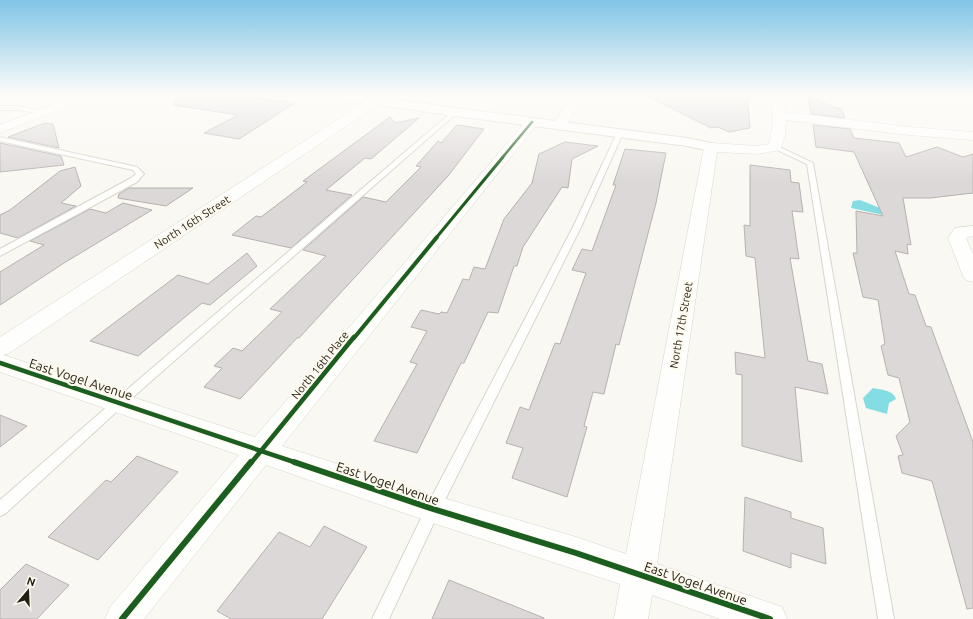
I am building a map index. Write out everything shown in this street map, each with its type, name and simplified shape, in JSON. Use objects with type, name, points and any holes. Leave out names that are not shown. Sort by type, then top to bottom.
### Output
[{"type":"street","points":[[0,128],[14,123]]},
{"type":"street","name":"North 16th Street","points":[[0,348],[339,123]]},
{"type":"street","name":"North 16th Place","points":[[122,619],[531,123]]},
{"type":"street","points":[[540,123],[687,142],[711,147],[757,150],[774,147],[778,140],[778,123]]},
{"type":"street","points":[[870,123],[909,131],[973,136]]},
{"type":"street","name":"North 17th Street","points":[[631,619],[711,147]]},
{"type":"street","points":[[967,232],[957,238],[958,244],[973,276]]},
{"type":"street","name":"East Vogel Avenue","points":[[0,363],[120,402],[433,509],[576,553],[770,619]]},
{"type":"lane","points":[[0,510],[120,402],[442,123]]},
{"type":"lane","points":[[380,619],[433,509],[577,227],[620,133]]},
{"type":"lane","points":[[0,139],[135,168],[140,174],[134,180],[0,253]]},
{"type":"lane","points":[[774,147],[810,164],[886,619]]},
{"type":"water","points":[[860,200],[885,210],[893,217],[851,208],[853,201]]},
{"type":"water","points":[[873,388],[887,391],[895,396],[896,399],[889,403],[887,414],[866,408],[863,398]]},
{"type":"building","points":[[45,123],[53,124],[59,148],[8,137]]},
{"type":"building","points":[[223,123],[264,123],[239,139],[204,133]]},
{"type":"building","points":[[382,123],[413,123],[371,159],[365,158],[326,190],[352,195],[291,248],[232,235],[256,216],[261,217],[307,182],[303,181]]},
{"type":"building","points":[[701,123],[750,123],[750,128],[729,132],[718,127],[711,128]]},
{"type":"building","points":[[457,125],[484,129],[448,176],[299,338],[297,338],[240,399],[204,387],[222,368],[214,366],[233,348],[242,351],[282,312],[270,309],[326,256],[303,250],[363,197],[386,202],[421,167],[416,166],[438,141],[441,143]]},
{"type":"building","points":[[813,125],[850,129],[854,138],[899,143],[906,157],[937,147],[963,157],[973,154],[973,193],[930,198],[903,198],[911,245],[907,244],[908,254],[895,251],[909,294],[915,295],[926,326],[931,327],[973,442],[973,608],[967,609],[932,481],[902,473],[898,456],[903,455],[896,436],[910,422],[899,378],[888,375],[881,346],[885,344],[878,300],[863,297],[853,253],[857,253],[856,211],[883,216],[854,152],[816,147]]},
{"type":"building","points":[[565,142],[598,146],[572,159],[568,188],[562,187],[523,247],[517,266],[514,266],[498,313],[488,312],[464,363],[461,363],[417,453],[374,441],[417,364],[410,362],[427,331],[411,327],[421,310],[439,314],[441,312],[447,313],[463,279],[469,280],[474,267],[485,269],[504,219],[532,183],[539,154]]},
{"type":"building","points":[[0,143],[61,156],[64,165],[0,172]]},
{"type":"building","points":[[625,149],[666,153],[656,203],[619,345],[616,344],[604,394],[593,392],[584,426],[587,427],[567,497],[512,478],[523,448],[506,443],[520,407],[529,410],[555,343],[560,344],[586,273],[572,270],[582,249],[592,251],[616,185],[613,185]]},
{"type":"building","points":[[750,165],[790,170],[791,182],[799,183],[803,212],[792,211],[799,259],[790,258],[808,361],[822,364],[828,394],[795,387],[802,462],[742,446],[742,375],[736,374],[735,352],[765,358],[755,258],[746,256],[744,225],[750,226]]},
{"type":"building","points":[[75,167],[81,186],[61,203],[76,206],[18,238],[0,233],[0,215],[10,210],[60,171]]},
{"type":"building","points":[[129,188],[193,188],[166,206],[118,198],[119,194]]},
{"type":"building","points":[[123,203],[152,210],[64,263],[0,305],[0,272],[44,245],[30,241],[90,209],[106,213]]},
{"type":"building","points":[[247,253],[257,266],[210,305],[202,303],[138,356],[90,341],[178,275],[208,284]]},
{"type":"building","points":[[0,415],[27,426],[0,447]]},
{"type":"building","points":[[137,456],[178,472],[98,560],[48,537],[106,480],[111,482]]},
{"type":"building","points":[[745,497],[791,512],[791,518],[823,528],[826,564],[791,553],[791,568],[743,551]]},
{"type":"building","points":[[324,526],[367,547],[322,619],[231,619],[217,611],[279,532],[310,547]]},
{"type":"building","points":[[26,564],[69,585],[37,619],[0,619],[0,590]]},
{"type":"building","points":[[449,580],[544,618],[544,619],[432,619]]},
{"type":"cycle path","points":[[122,619],[531,123]]},
{"type":"cycle path","points":[[0,363],[433,509],[576,553],[770,619]]}]
